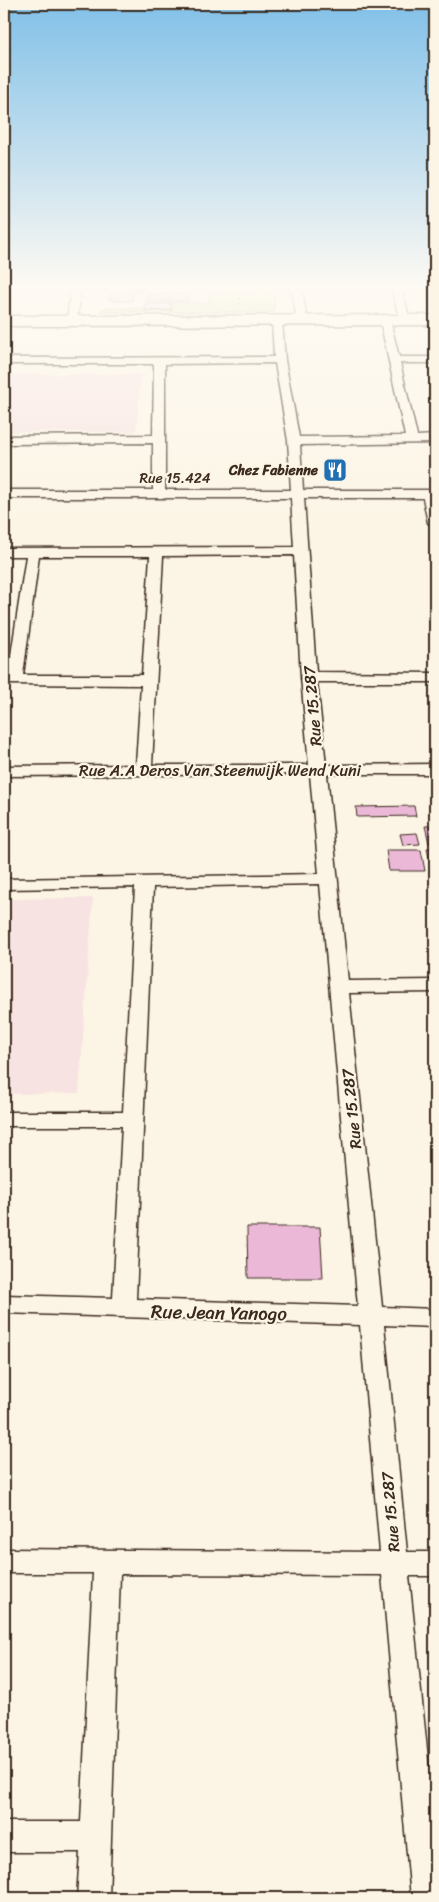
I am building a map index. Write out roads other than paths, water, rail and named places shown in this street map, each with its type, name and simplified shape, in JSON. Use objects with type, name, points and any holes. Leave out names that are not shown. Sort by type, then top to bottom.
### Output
[{"type":"street","points":[[159,493],[160,376]]},
{"type":"street","name":"Rue 15.287","points":[[283,376],[294,441],[309,677],[395,1564],[428,1840],[427,1898]]},
{"type":"street","points":[[399,376],[412,440]]},
{"type":"street","points":[[4,440],[159,439]]},
{"type":"street","points":[[294,441],[435,439]]},
{"type":"street","name":"Rue 15.424","points":[[4,494],[432,494]]},
{"type":"street","points":[[432,494],[435,523]]},
{"type":"street","points":[[144,771],[157,551]]},
{"type":"street","points":[[4,552],[300,551]]},
{"type":"street","points":[[34,552],[10,680],[149,680]]},
{"type":"street","points":[[309,677],[435,676]]},
{"type":"street","name":"Rue A.A Deros Van Steenwijk Wend Kuni","points":[[4,771],[435,769]]},
{"type":"street","points":[[4,884],[328,879]]},
{"type":"street","points":[[124,1309],[144,883]]},
{"type":"street","points":[[338,987],[435,986]]},
{"type":"street","points":[[4,1119],[133,1119]]},
{"type":"street","name":"Rue Jean Yanogo","points":[[4,1304],[435,1318]]},
{"type":"street","points":[[4,1561],[435,1564]]},
{"type":"street","points":[[93,1898],[107,1562]]},
{"type":"street","points":[[4,1837],[96,1837]]},
{"type":"place","name":"Chez Fabienne","points":[[335,470]]}]
